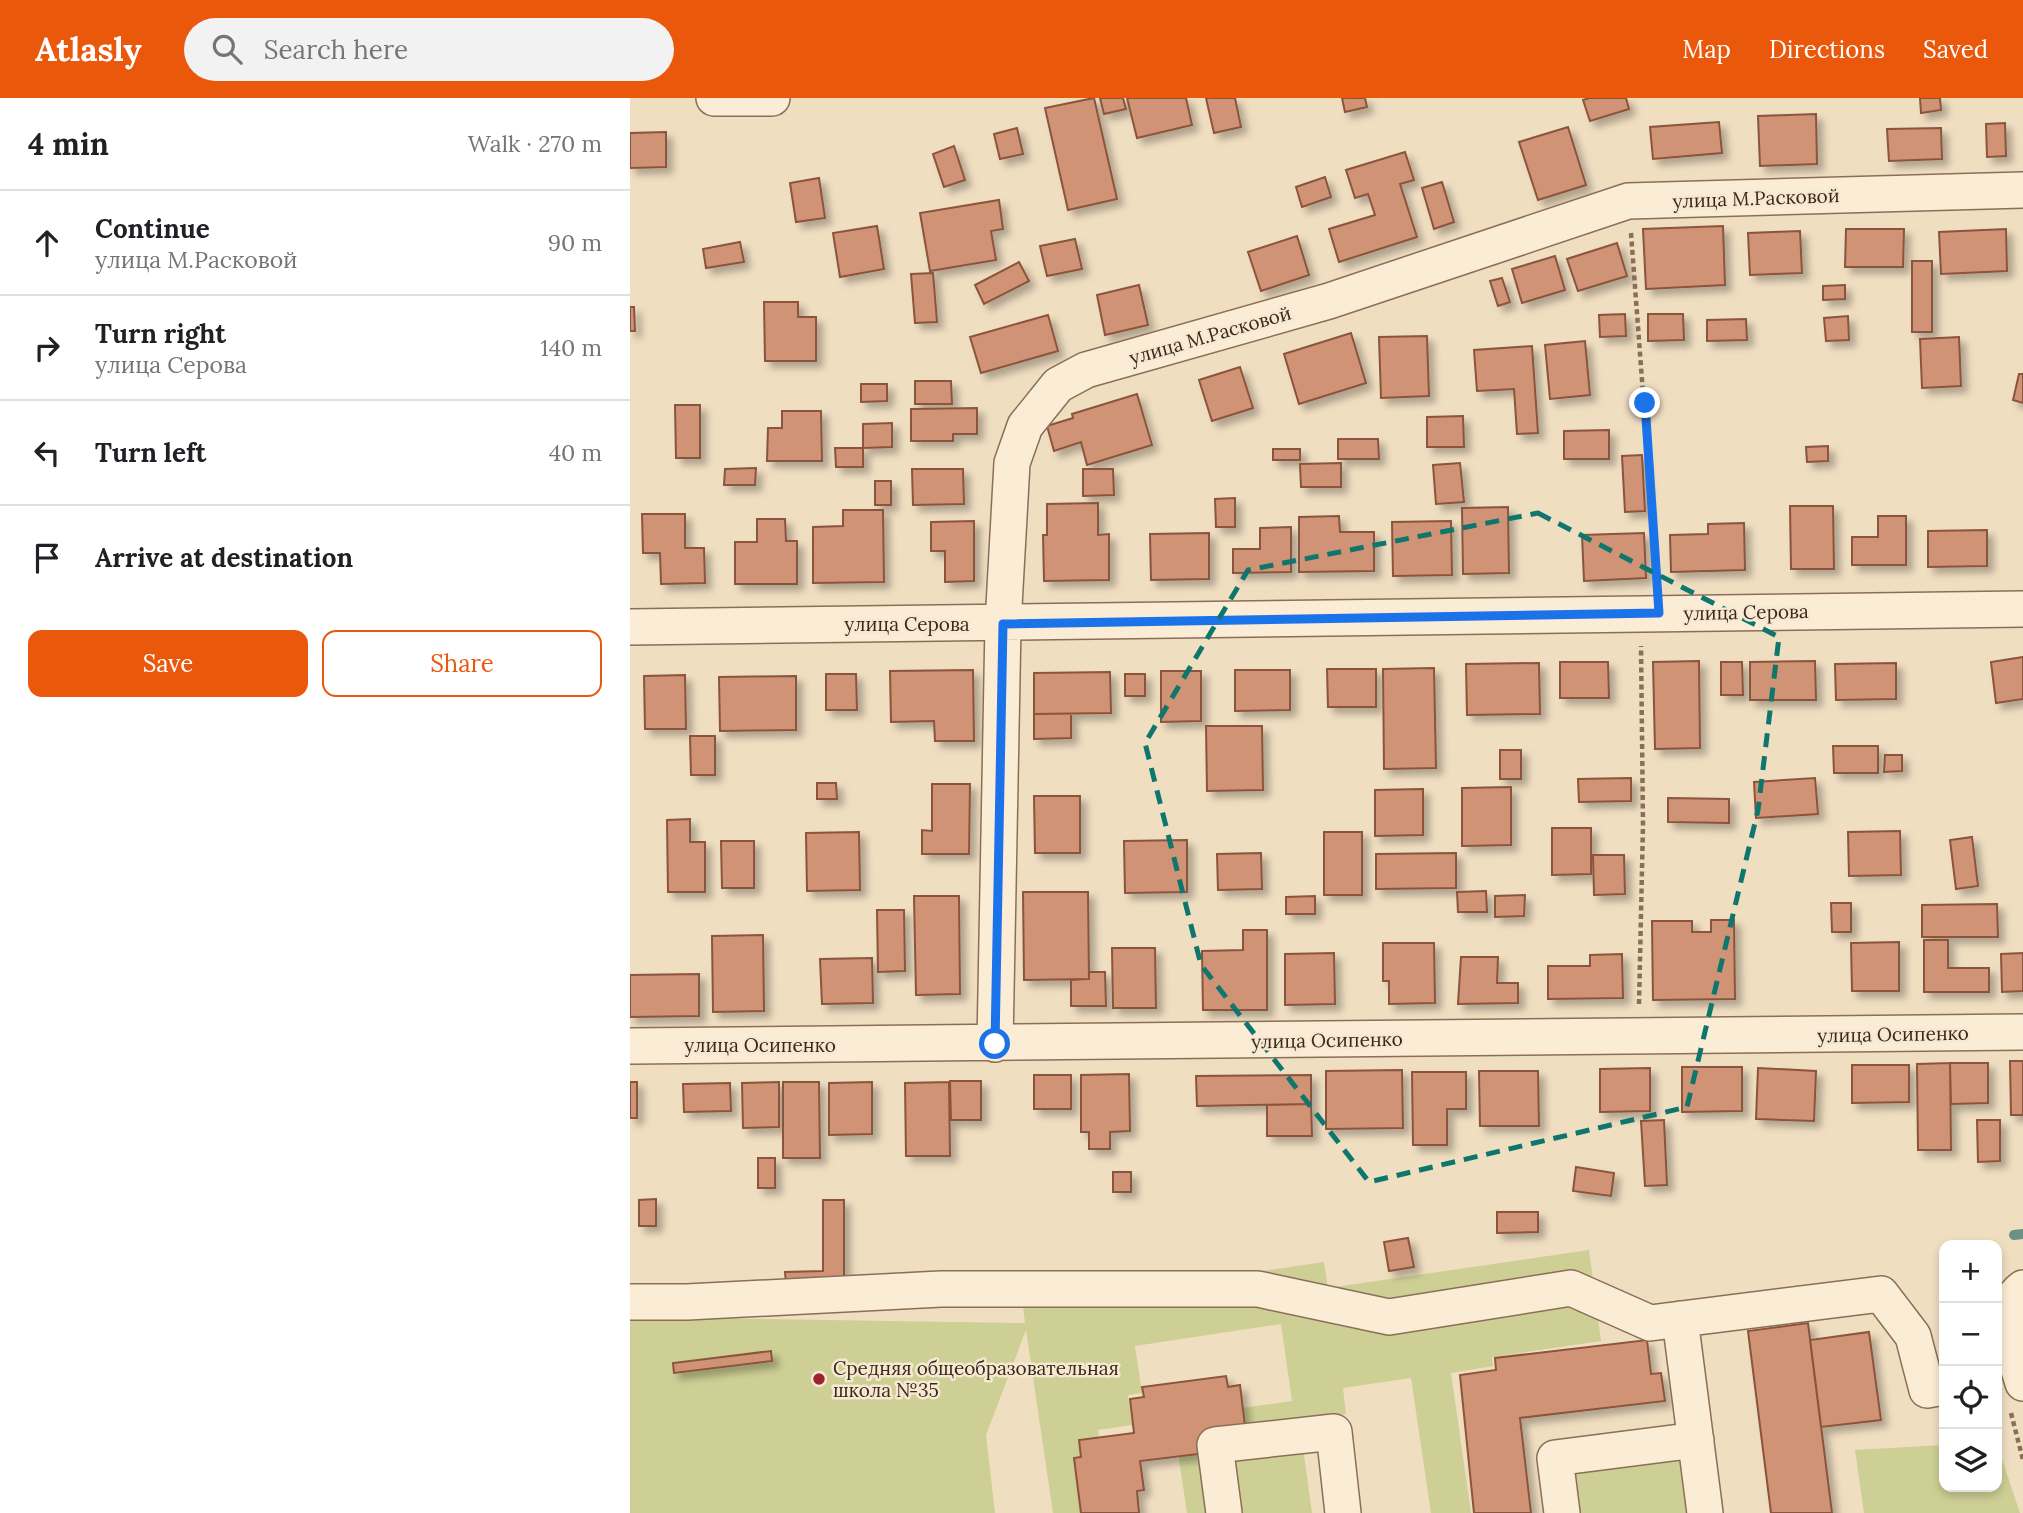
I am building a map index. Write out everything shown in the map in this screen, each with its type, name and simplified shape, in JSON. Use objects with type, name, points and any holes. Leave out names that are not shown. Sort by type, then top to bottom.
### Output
[{"type":"street","points":[[713,98],[772,98]]},
{"type":"street","name":"улица М.Расковой","points":[[995,1044],[1003,624],[1012,463],[1025,426],[1058,385],[1086,370],[1329,301],[1628,201],[2023,190]]},
{"type":"street","name":"улица Серова","points":[[630,627],[2023,609]]},
{"type":"street","name":"улица Осипенко","points":[[630,1046],[2023,1032]]},
{"type":"street","points":[[630,1302],[687,1302],[941,1289],[1258,1289],[1389,1317],[1571,1288],[1650,1323],[1881,1294],[1913,1336],[1927,1390],[1939,1388]]},
{"type":"street","points":[[2010,1378],[2008,1315],[2016,1294],[2023,1288]]},
{"type":"street","points":[[1680,1319],[1705,1513]]},
{"type":"street","points":[[1224,1513],[1215,1445],[1334,1433],[1345,1511]]},
{"type":"street","points":[[1562,1513],[1555,1458],[1696,1440]]},
{"type":"path","points":[[1628,201],[1650,613],[1638,1037]]},
{"type":"path","points":[[2010,1378],[2023,1460]]},
{"type":"highlighted area","points":[[1538,513],[1779,637],[1758,810],[1687,1107],[1369,1182],[1201,965],[1145,743],[1248,570]]},
{"type":"green space","points":[[1589,1250],[1601,1341],[1492,1357],[1493,1366],[1451,1373],[1471,1513],[1431,1513],[1411,1378],[1343,1388],[1346,1414],[1198,1435],[1209,1513],[1187,1513],[1173,1418],[1292,1401],[1281,1324],[1135,1346],[1142,1393],[1128,1395],[1132,1425],[1098,1430],[1110,1513],[1053,1513],[1026,1330],[986,1435],[995,1513],[630,1513],[630,1317],[1025,1323],[1023,1306],[1324,1262],[1328,1288]]},
{"type":"green space","points":[[1939,1445],[1939,1492],[2002,1492],[2002,1459],[2020,1513],[1864,1513],[1855,1450]]},
{"type":"green space","points":[[1303,1448],[1312,1513],[1240,1513],[1232,1457]]},
{"type":"green space","points":[[1711,1450],[1720,1513],[1570,1513],[1564,1470]]},
{"type":"building","points":[[1094,98],[1117,199],[1068,210],[1045,108]]},
{"type":"building","points":[[1100,98],[1123,98],[1126,109],[1104,114]]},
{"type":"building","points":[[1127,98],[1186,98],[1192,125],[1137,138]]},
{"type":"building","points":[[1206,98],[1235,98],[1241,127],[1214,133]]},
{"type":"building","points":[[1342,98],[1365,98],[1367,107],[1345,112]]},
{"type":"building","points":[[1626,98],[1629,109],[1590,121],[1583,100]]},
{"type":"building","points":[[1920,98],[1940,98],[1941,110],[1921,113]]},
{"type":"building","points":[[1816,114],[1817,164],[1760,166],[1758,116]]},
{"type":"building","points":[[1719,122],[1722,153],[1653,159],[1650,127]]},
{"type":"building","points":[[2005,123],[2006,156],[1987,157],[1986,124]]},
{"type":"building","points":[[1568,127],[1586,185],[1538,200],[1519,142]]},
{"type":"building","points":[[1017,128],[1023,154],[1000,159],[994,134]]},
{"type":"building","points":[[1941,128],[1942,159],[1889,161],[1887,129]]},
{"type":"building","points":[[666,132],[666,167],[630,168],[630,133]]},
{"type":"building","points":[[954,146],[965,180],[944,187],[933,154]]},
{"type":"building","points":[[1405,152],[1414,180],[1400,184],[1417,237],[1339,262],[1329,229],[1375,215],[1368,194],[1355,198],[1346,170]]},
{"type":"building","points":[[1325,177],[1331,197],[1302,207],[1296,187]]},
{"type":"building","points":[[819,178],[825,218],[796,222],[790,183]]},
{"type":"building","points":[[1442,182],[1454,222],[1434,229],[1422,188]]},
{"type":"building","points":[[999,200],[1003,229],[991,231],[996,260],[930,271],[920,213]]},
{"type":"building","points":[[877,226],[884,269],[840,277],[833,233]]},
{"type":"building","points":[[1723,226],[1725,285],[1646,289],[1643,229]]},
{"type":"building","points":[[1846,229],[1904,229],[1903,267],[1845,267]]},
{"type":"building","points":[[2006,229],[2007,271],[1941,274],[1939,232]]},
{"type":"building","points":[[1800,231],[1802,273],[1750,275],[1748,233]]},
{"type":"building","points":[[1297,236],[1309,275],[1261,291],[1248,252]]},
{"type":"building","points":[[1075,239],[1082,269],[1047,276],[1040,246]]},
{"type":"building","points":[[740,242],[744,262],[706,268],[703,249]]},
{"type":"building","points":[[1617,243],[1627,276],[1578,291],[1567,259]]},
{"type":"building","points":[[1555,256],[1565,290],[1522,303],[1512,269]]},
{"type":"building","points":[[1912,261],[1932,261],[1932,332],[1912,332]]},
{"type":"building","points":[[1019,262],[1029,281],[984,304],[975,285]]},
{"type":"building","points":[[933,273],[937,322],[915,323],[911,274]]},
{"type":"building","points":[[1502,278],[1510,302],[1498,306],[1490,281]]},
{"type":"building","points":[[1139,285],[1148,325],[1105,335],[1097,295]]},
{"type":"building","points":[[1845,285],[1845,299],[1823,300],[1823,286]]},
{"type":"building","points":[[764,302],[798,302],[798,317],[816,317],[816,361],[765,361]]},
{"type":"building","points":[[630,307],[634,307],[635,331],[630,331]]},
{"type":"building","points":[[1625,314],[1626,336],[1600,337],[1599,315]]},
{"type":"building","points":[[1648,314],[1683,314],[1684,340],[1648,341]]},
{"type":"building","points":[[1048,315],[1058,351],[981,373],[970,337]]},
{"type":"building","points":[[1848,316],[1849,340],[1826,341],[1824,318]]},
{"type":"building","points":[[1746,319],[1747,340],[1707,341],[1707,320]]},
{"type":"building","points":[[1351,333],[1366,383],[1299,404],[1284,354]]},
{"type":"building","points":[[1427,336],[1429,396],[1381,398],[1379,337]]},
{"type":"building","points":[[1959,337],[1961,386],[1922,388],[1920,339]]},
{"type":"building","points":[[1585,341],[1590,395],[1550,399],[1545,345]]},
{"type":"building","points":[[1532,346],[1538,433],[1517,434],[1514,389],[1477,391],[1474,350]]},
{"type":"building","points":[[1240,367],[1253,408],[1212,421],[1199,380]]},
{"type":"building","points":[[2019,374],[2023,374],[2023,403],[2013,400]]},
{"type":"building","points":[[915,381],[951,381],[952,404],[915,404]]},
{"type":"building","points":[[861,384],[887,384],[887,401],[861,402]]},
{"type":"building","points":[[1137,394],[1152,445],[1087,465],[1081,442],[1054,451],[1047,426],[1073,418],[1072,414]]},
{"type":"building","points":[[675,405],[700,405],[700,458],[676,458]]},
{"type":"building","points":[[977,408],[977,434],[953,434],[953,441],[911,441],[911,409]]},
{"type":"building","points":[[782,411],[821,411],[822,461],[767,461],[768,428],[782,428]]},
{"type":"building","points":[[1463,416],[1464,447],[1427,447],[1427,417]]},
{"type":"building","points":[[892,423],[892,447],[863,448],[863,424]]},
{"type":"building","points":[[1609,430],[1609,459],[1564,459],[1564,431]]},
{"type":"building","points":[[1338,439],[1378,439],[1379,459],[1338,459]]},
{"type":"building","points":[[1828,446],[1828,461],[1807,462],[1806,447]]},
{"type":"building","points":[[835,448],[863,448],[863,467],[836,467]]},
{"type":"building","points":[[1273,449],[1300,449],[1300,460],[1273,460]]},
{"type":"building","points":[[1642,455],[1645,511],[1625,512],[1622,456]]},
{"type":"building","points":[[1341,463],[1341,487],[1301,487],[1300,464]]},
{"type":"building","points":[[1460,463],[1464,502],[1436,504],[1433,465]]},
{"type":"building","points":[[756,468],[755,485],[724,485],[725,469]]},
{"type":"building","points":[[912,469],[963,469],[964,504],[913,505]]},
{"type":"building","points":[[1083,469],[1113,469],[1114,495],[1083,496]]},
{"type":"building","points":[[875,481],[891,481],[891,505],[875,505]]},
{"type":"building","points":[[1235,498],[1235,527],[1216,527],[1215,499]]},
{"type":"building","points":[[1098,503],[1098,535],[1109,534],[1109,580],[1044,581],[1043,535],[1047,535],[1047,504]]},
{"type":"building","points":[[1790,506],[1833,506],[1834,569],[1791,569]]},
{"type":"building","points":[[1508,507],[1509,573],[1463,574],[1462,508]]},
{"type":"building","points":[[843,510],[883,510],[884,582],[813,583],[813,527],[843,526]]},
{"type":"building","points":[[642,514],[685,514],[685,548],[704,548],[705,583],[661,584],[660,553],[643,553]]},
{"type":"building","points":[[1339,516],[1340,532],[1374,532],[1374,571],[1299,572],[1299,517]]},
{"type":"building","points":[[1878,516],[1906,516],[1906,565],[1852,565],[1852,537],[1878,537]]},
{"type":"building","points":[[757,519],[785,519],[786,541],[797,541],[797,584],[735,584],[735,542],[757,542]]},
{"type":"building","points":[[974,521],[974,581],[945,582],[945,551],[931,551],[931,522]]},
{"type":"building","points":[[1451,521],[1452,575],[1393,576],[1392,522]]},
{"type":"building","points":[[1744,523],[1745,570],[1671,572],[1670,535],[1708,534],[1708,524]]},
{"type":"building","points":[[1291,527],[1291,572],[1233,573],[1233,549],[1260,549],[1260,528]]},
{"type":"building","points":[[1987,530],[1987,566],[1928,567],[1928,531]]},
{"type":"building","points":[[1209,533],[1209,579],[1151,580],[1150,534]]},
{"type":"building","points":[[1644,533],[1646,578],[1584,581],[1582,535]]},
{"type":"building","points":[[2023,657],[2023,699],[1996,703],[1991,662]]},
{"type":"building","points":[[1699,661],[1700,748],[1655,749],[1653,662]]},
{"type":"building","points":[[1815,661],[1816,700],[1750,700],[1750,662]]},
{"type":"building","points":[[1560,662],[1608,662],[1609,698],[1560,698]]},
{"type":"building","points":[[1721,662],[1742,662],[1743,695],[1721,695]]},
{"type":"building","points":[[1539,663],[1540,714],[1467,715],[1466,664]]},
{"type":"building","points":[[1896,663],[1896,699],[1836,700],[1835,664]]},
{"type":"building","points":[[1434,668],[1436,768],[1384,769],[1383,669]]},
{"type":"building","points":[[1327,669],[1376,669],[1376,707],[1328,707]]},
{"type":"building","points":[[973,670],[974,741],[935,741],[934,721],[891,722],[890,671]]},
{"type":"building","points":[[1235,670],[1290,670],[1290,710],[1235,711]]},
{"type":"building","points":[[1161,671],[1201,671],[1201,721],[1161,722]]},
{"type":"building","points":[[1110,672],[1111,713],[1034,714],[1034,673]]},
{"type":"building","points":[[826,674],[856,674],[857,710],[826,710]]},
{"type":"building","points":[[1125,674],[1145,674],[1145,696],[1125,696]]},
{"type":"building","points":[[685,675],[686,729],[645,729],[644,676]]},
{"type":"building","points":[[796,676],[796,730],[720,731],[719,677]]},
{"type":"building","points":[[1034,714],[1071,714],[1071,738],[1034,739]]},
{"type":"building","points":[[1206,726],[1262,726],[1263,790],[1207,791]]},
{"type":"building","points":[[690,736],[715,736],[715,775],[691,775]]},
{"type":"building","points":[[1833,746],[1878,746],[1878,773],[1834,773]]},
{"type":"building","points":[[1500,750],[1521,750],[1521,779],[1500,779]]},
{"type":"building","points":[[1885,755],[1902,755],[1902,771],[1884,772]]},
{"type":"building","points":[[1631,778],[1631,801],[1579,802],[1578,779]]},
{"type":"building","points":[[1815,778],[1818,814],[1756,818],[1754,782]]},
{"type":"building","points":[[817,783],[836,783],[837,799],[817,799]]},
{"type":"building","points":[[932,784],[970,784],[969,854],[922,854],[922,830],[932,831]]},
{"type":"building","points":[[1511,787],[1511,845],[1462,846],[1462,788]]},
{"type":"building","points":[[1423,789],[1423,835],[1375,836],[1375,790]]},
{"type":"building","points":[[1034,796],[1080,796],[1080,853],[1035,853]]},
{"type":"building","points":[[1668,798],[1729,799],[1729,823],[1668,822]]},
{"type":"building","points":[[690,819],[690,842],[705,842],[705,892],[668,892],[667,820]]},
{"type":"building","points":[[1552,828],[1591,828],[1591,874],[1552,875]]},
{"type":"building","points":[[1900,831],[1901,875],[1849,876],[1848,832]]},
{"type":"building","points":[[859,832],[860,890],[807,891],[806,833]]},
{"type":"building","points":[[1324,832],[1362,832],[1362,895],[1324,895]]},
{"type":"building","points":[[1972,837],[1978,886],[1956,889],[1950,840]]},
{"type":"building","points":[[1187,840],[1187,892],[1125,893],[1124,841]]},
{"type":"building","points":[[721,841],[754,841],[754,888],[722,888]]},
{"type":"building","points":[[1261,853],[1262,889],[1218,890],[1217,854]]},
{"type":"building","points":[[1456,853],[1456,888],[1376,889],[1376,854]]},
{"type":"building","points":[[1593,855],[1624,855],[1625,894],[1594,895]]},
{"type":"building","points":[[1486,891],[1487,912],[1458,912],[1457,892]]},
{"type":"building","points":[[1023,892],[1088,892],[1089,979],[1024,980]]},
{"type":"building","points":[[1525,895],[1524,916],[1495,917],[1495,896]]},
{"type":"building","points":[[914,896],[959,896],[960,994],[916,995]]},
{"type":"building","points":[[1315,896],[1315,914],[1286,914],[1286,897]]},
{"type":"building","points":[[1831,903],[1851,903],[1851,932],[1832,932]]},
{"type":"building","points":[[1997,904],[1998,937],[1922,937],[1922,905]]},
{"type":"building","points":[[877,910],[904,910],[905,971],[878,972]]},
{"type":"building","points":[[1711,920],[1734,920],[1735,999],[1653,1000],[1652,921],[1692,921],[1692,932],[1711,932]]},
{"type":"building","points":[[1243,930],[1267,930],[1267,1010],[1203,1010],[1202,951],[1243,950]]},
{"type":"building","points":[[763,935],[764,1011],[713,1012],[712,936]]},
{"type":"building","points":[[1924,940],[1948,940],[1948,968],[1989,968],[1989,992],[1924,992]]},
{"type":"building","points":[[1899,942],[1899,991],[1852,991],[1851,943]]},
{"type":"building","points":[[1383,943],[1434,943],[1435,1003],[1389,1004],[1389,981],[1383,981]]},
{"type":"building","points":[[1112,948],[1155,948],[1156,1008],[1113,1008]]},
{"type":"building","points":[[1334,953],[1335,1004],[1285,1005],[1285,954]]},
{"type":"building","points":[[2023,953],[2023,991],[2002,992],[2001,954]]},
{"type":"building","points":[[1622,954],[1623,998],[1548,999],[1548,966],[1590,966],[1590,955]]},
{"type":"building","points":[[1461,957],[1498,957],[1497,983],[1518,983],[1518,1003],[1458,1004]]},
{"type":"building","points":[[872,958],[873,1003],[822,1004],[820,959]]},
{"type":"building","points":[[1089,972],[1105,972],[1106,1006],[1071,1006],[1071,980],[1089,979]]},
{"type":"building","points":[[699,974],[699,1016],[630,1017],[630,975]]},
{"type":"building","points":[[2010,1061],[2023,1061],[2023,1115],[2011,1115]]},
{"type":"building","points":[[1950,1063],[1988,1063],[1988,1103],[1951,1104]]},
{"type":"building","points":[[1950,1063],[1951,1150],[1918,1150],[1917,1064]]},
{"type":"building","points":[[1852,1065],[1909,1065],[1909,1102],[1852,1103]]},
{"type":"building","points":[[1682,1067],[1742,1067],[1742,1111],[1682,1112]]},
{"type":"building","points":[[1650,1068],[1650,1111],[1600,1112],[1600,1069]]},
{"type":"building","points":[[1758,1068],[1816,1071],[1814,1121],[1756,1119]]},
{"type":"building","points":[[1402,1070],[1403,1128],[1326,1129],[1326,1071]]},
{"type":"building","points":[[1479,1071],[1538,1071],[1539,1126],[1480,1126]]},
{"type":"building","points":[[1412,1072],[1466,1072],[1466,1109],[1447,1109],[1447,1145],[1413,1145]]},
{"type":"building","points":[[1129,1074],[1130,1131],[1110,1132],[1110,1149],[1089,1149],[1089,1132],[1081,1132],[1081,1075]]},
{"type":"building","points":[[1034,1075],[1071,1075],[1071,1109],[1034,1109]]},
{"type":"building","points":[[1311,1075],[1311,1104],[1197,1106],[1196,1076]]},
{"type":"building","points":[[950,1081],[981,1081],[981,1120],[951,1120]]},
{"type":"building","points":[[630,1082],[637,1082],[637,1118],[630,1118]]},
{"type":"building","points":[[779,1082],[779,1127],[743,1128],[742,1083]]},
{"type":"building","points":[[783,1082],[819,1082],[820,1158],[783,1158]]},
{"type":"building","points":[[872,1082],[872,1134],[829,1135],[829,1083]]},
{"type":"building","points":[[949,1082],[950,1156],[906,1156],[905,1083]]},
{"type":"building","points":[[730,1083],[731,1111],[684,1112],[683,1084]]},
{"type":"building","points":[[1311,1104],[1312,1136],[1267,1136],[1267,1105]]},
{"type":"building","points":[[1664,1120],[1667,1185],[1645,1186],[1641,1121]]},
{"type":"building","points":[[1977,1120],[2000,1120],[2000,1161],[1978,1162]]},
{"type":"building","points":[[758,1158],[775,1158],[775,1188],[758,1188]]},
{"type":"building","points":[[1576,1167],[1614,1173],[1611,1196],[1573,1191]]},
{"type":"building","points":[[1113,1172],[1131,1172],[1131,1192],[1113,1192]]},
{"type":"building","points":[[656,1199],[656,1226],[639,1226],[639,1200]]},
{"type":"building","points":[[823,1200],[844,1200],[844,1283],[786,1284],[785,1272],[823,1271]]},
{"type":"building","points":[[1497,1212],[1538,1212],[1538,1232],[1497,1233]]},
{"type":"building","points":[[1408,1238],[1414,1267],[1389,1271],[1384,1242]]},
{"type":"building","points":[[1808,1323],[1832,1513],[1771,1513],[1748,1331]]},
{"type":"building","points":[[1869,1332],[1881,1420],[1821,1427],[1810,1340]]},
{"type":"building","points":[[1647,1340],[1651,1374],[1661,1373],[1665,1401],[1520,1418],[1531,1513],[1474,1513],[1460,1375],[1496,1370],[1495,1358]]},
{"type":"building","points":[[771,1351],[772,1361],[674,1373],[673,1363]]},
{"type":"building","points":[[1226,1376],[1228,1387],[1240,1385],[1247,1442],[1231,1450],[1140,1461],[1144,1490],[1137,1491],[1139,1513],[1081,1513],[1074,1458],[1081,1457],[1079,1440],[1134,1433],[1130,1399],[1144,1397],[1142,1387]]},
{"type":"waterway","points":[[2014,1235],[2023,1234]]},
{"type":"place","name":"Средняя общеобразовательная школа №35","points":[[819,1379]]},
{"type":"route","points":[[995,1044],[1003,624],[1659,613],[1645,403]]}]
